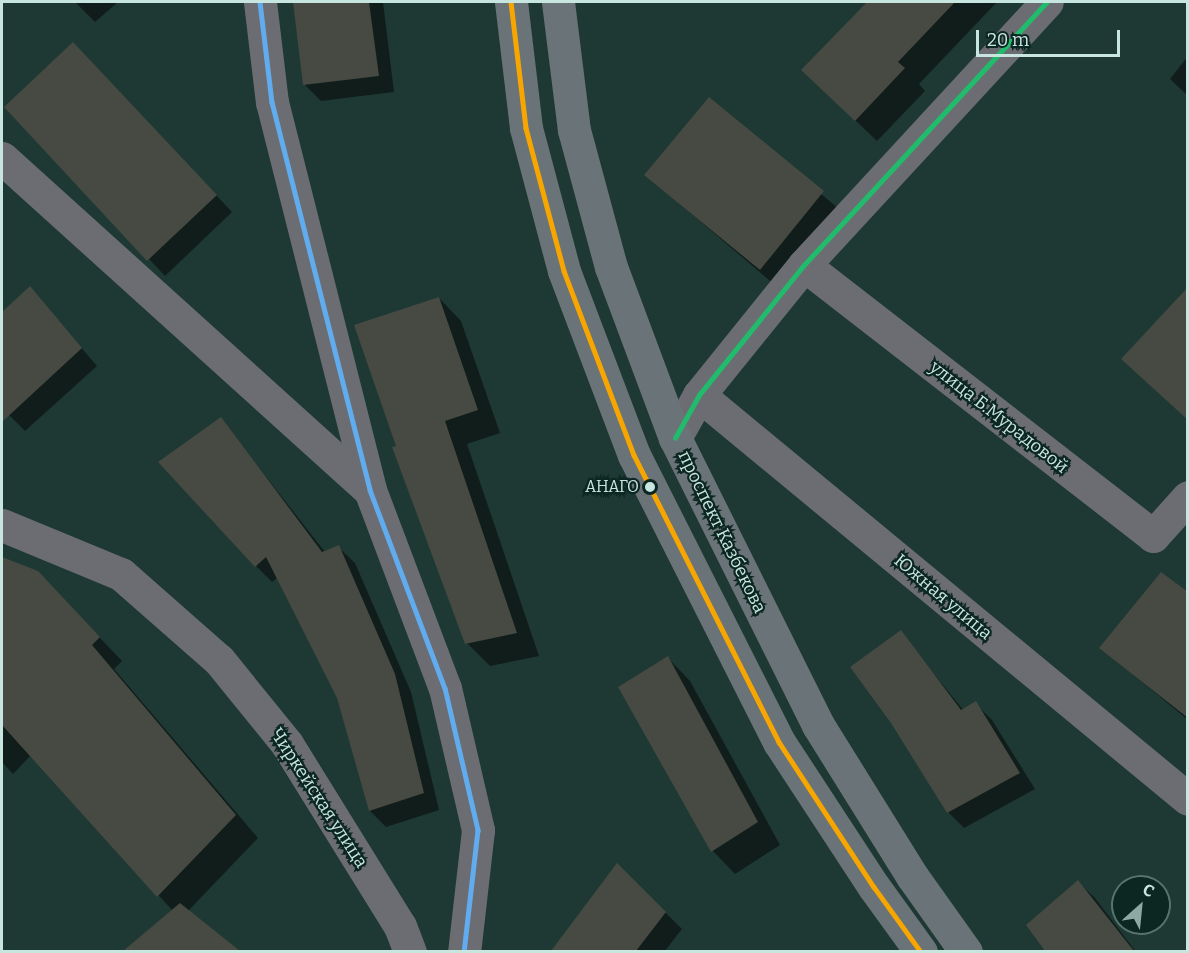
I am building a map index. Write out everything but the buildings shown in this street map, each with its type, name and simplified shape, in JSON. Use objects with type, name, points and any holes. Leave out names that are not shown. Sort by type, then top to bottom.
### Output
[{"type":"highway","points":[[511,2],[526,128],[564,271],[634,455],[779,742],[874,887],[921,951]]},
{"type":"highway","name":"проспект Казбекова","points":[[558,2],[580,153],[611,267],[675,438],[818,725],[912,876],[966,951]]},
{"type":"street","points":[[260,2],[272,102],[370,490],[445,688],[478,830],[464,951]]},
{"type":"street","points":[[675,438],[699,395],[804,265],[1047,2]]},
{"type":"street","points":[[2,158],[370,490]]},
{"type":"street","name":"улица Б.Мурадовой","points":[[804,265],[1153,536],[1188,496]]},
{"type":"street","name":"Южная улица","points":[[699,395],[1188,799]]},
{"type":"street","name":"Чиркейская улица","points":[[2,525],[121,574],[219,660],[287,744],[400,926],[410,951]]},
{"type":"transit line","points":[[260,2],[272,102],[370,490],[445,688],[478,830],[464,952]]},
{"type":"transit line","points":[[511,2],[526,128],[564,271],[634,455],[779,742],[874,887],[921,952]]},
{"type":"transit line","points":[[675,438],[699,395],[804,265],[1047,2]]},
{"type":"place","name":"АНАГО","points":[[650,487]]}]
